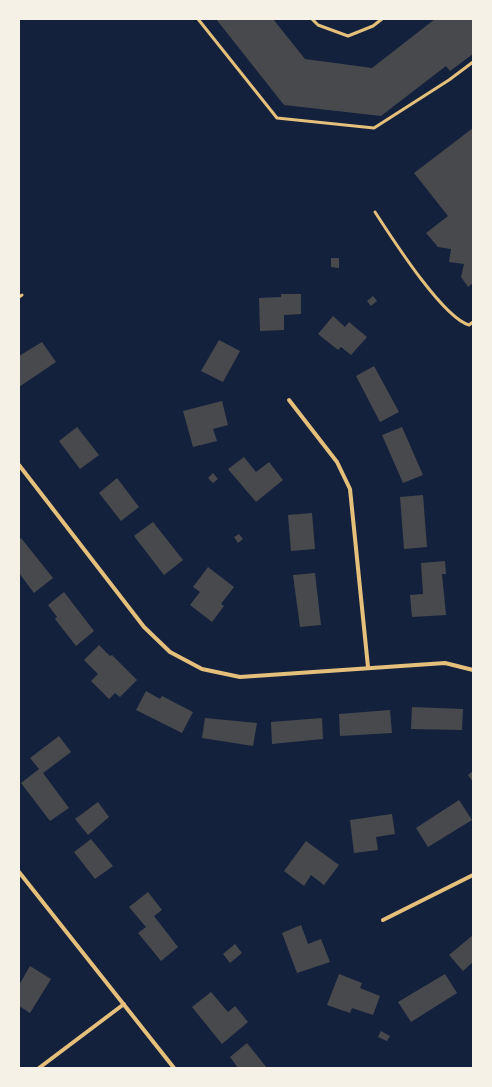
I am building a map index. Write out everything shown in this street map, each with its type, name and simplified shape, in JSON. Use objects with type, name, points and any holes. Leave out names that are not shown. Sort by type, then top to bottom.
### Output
[{"type":"street","points":[[289,400],[337,462],[350,489],[368,668]]},
{"type":"street","points":[[19,465],[144,626],[170,652],[202,669],[240,677],[445,663],[473,670]]},
{"type":"street","points":[[19,872],[174,1068]]},
{"type":"street","points":[[383,920],[473,875]]},
{"type":"street","points":[[39,1068],[124,1004]]},
{"type":"lane","points":[[198,19],[277,118],[374,128],[450,80],[473,62]]},
{"type":"lane","points":[[312,19],[318,25],[348,36],[373,26],[382,19]]},
{"type":"lane","points":[[375,212],[398,248],[447,311],[464,323],[469,325],[473,322]]},
{"type":"building","points":[[216,19],[273,19],[305,59],[372,68],[435,19],[473,19],[473,54],[450,71],[446,66],[381,116],[284,105]]},
{"type":"building","points":[[473,128],[473,283],[468,287],[461,277],[464,264],[449,262],[451,249],[438,247],[426,233],[448,216],[414,173]]},
{"type":"building","points":[[331,258],[339,258],[339,268],[331,267]]},
{"type":"building","points":[[281,294],[301,294],[301,314],[284,315],[284,330],[260,331],[259,298],[281,297]]},
{"type":"building","points":[[373,296],[377,301],[371,306],[367,301]]},
{"type":"building","points":[[333,316],[345,327],[349,322],[367,337],[351,355],[341,347],[338,350],[318,334]]},
{"type":"building","points":[[219,340],[240,351],[223,382],[201,371]]},
{"type":"building","points":[[42,342],[56,362],[19,387],[19,356]]},
{"type":"building","points":[[374,366],[399,412],[380,422],[356,376]]},
{"type":"building","points":[[222,401],[228,425],[213,429],[217,441],[193,447],[183,411]]},
{"type":"building","points":[[77,427],[99,455],[80,469],[59,441]]},
{"type":"building","points":[[402,427],[423,475],[403,483],[382,435]]},
{"type":"building","points":[[244,457],[256,472],[269,462],[283,480],[256,502],[228,469]]},
{"type":"building","points":[[213,473],[218,479],[213,483],[208,478]]},
{"type":"building","points":[[117,478],[139,507],[121,521],[99,493]]},
{"type":"building","points":[[423,495],[427,547],[404,549],[400,497]]},
{"type":"building","points":[[312,513],[315,549],[291,551],[288,515]]},
{"type":"building","points":[[153,522],[183,560],[164,575],[134,536]]},
{"type":"building","points":[[239,534],[243,539],[238,543],[234,537]]},
{"type":"building","points":[[21,538],[53,578],[34,593],[19,573],[19,540]]},
{"type":"building","points":[[445,561],[446,574],[442,574],[446,615],[412,617],[410,595],[423,594],[421,563]]},
{"type":"building","points":[[208,567],[234,587],[221,604],[224,606],[212,622],[190,605],[200,592],[193,587]]},
{"type":"building","points":[[315,573],[321,625],[300,627],[293,575]]},
{"type":"building","points":[[64,592],[94,631],[76,646],[55,619],[57,617],[48,605]]},
{"type":"building","points":[[99,645],[110,656],[112,655],[137,680],[120,697],[115,693],[109,699],[91,681],[98,674],[84,660]]},
{"type":"building","points":[[146,691],[160,699],[162,696],[193,712],[182,733],[136,710]]},
{"type":"building","points":[[412,707],[463,709],[462,730],[411,729]]},
{"type":"building","points":[[390,710],[392,733],[340,736],[339,714]]},
{"type":"building","points":[[205,718],[257,723],[253,746],[202,738]]},
{"type":"building","points":[[322,718],[323,739],[272,744],[271,722]]},
{"type":"building","points":[[59,736],[71,752],[43,773],[69,808],[50,821],[21,783],[39,769],[30,758]]},
{"type":"building","points":[[473,771],[473,782],[468,775]]},
{"type":"building","points":[[459,800],[472,820],[428,847],[416,828]]},
{"type":"building","points":[[98,802],[109,817],[88,835],[75,819]]},
{"type":"building","points":[[392,814],[395,834],[376,837],[378,850],[354,853],[350,820]]},
{"type":"building","points":[[91,839],[113,866],[95,879],[74,852]]},
{"type":"building","points":[[306,841],[339,865],[324,885],[311,875],[304,886],[284,871]]},
{"type":"building","points":[[148,892],[162,910],[154,916],[178,947],[161,961],[138,933],[146,927],[129,907]]},
{"type":"building","points":[[301,925],[308,944],[321,939],[330,962],[297,973],[282,933]]},
{"type":"building","points":[[473,935],[473,962],[463,971],[449,955]]},
{"type":"building","points":[[235,944],[242,953],[230,963],[223,954]]},
{"type":"building","points":[[30,966],[51,979],[30,1013],[19,1006],[19,985]]},
{"type":"building","points":[[339,974],[362,983],[360,988],[380,996],[373,1015],[352,1008],[350,1013],[327,1005]]},
{"type":"building","points":[[445,974],[457,993],[411,1022],[398,1002]]},
{"type":"building","points":[[211,992],[228,1012],[235,1006],[248,1022],[222,1044],[192,1007]]},
{"type":"building","points":[[381,1031],[390,1036],[387,1041],[378,1037]]},
{"type":"building","points":[[247,1043],[267,1068],[238,1068],[230,1057]]}]
